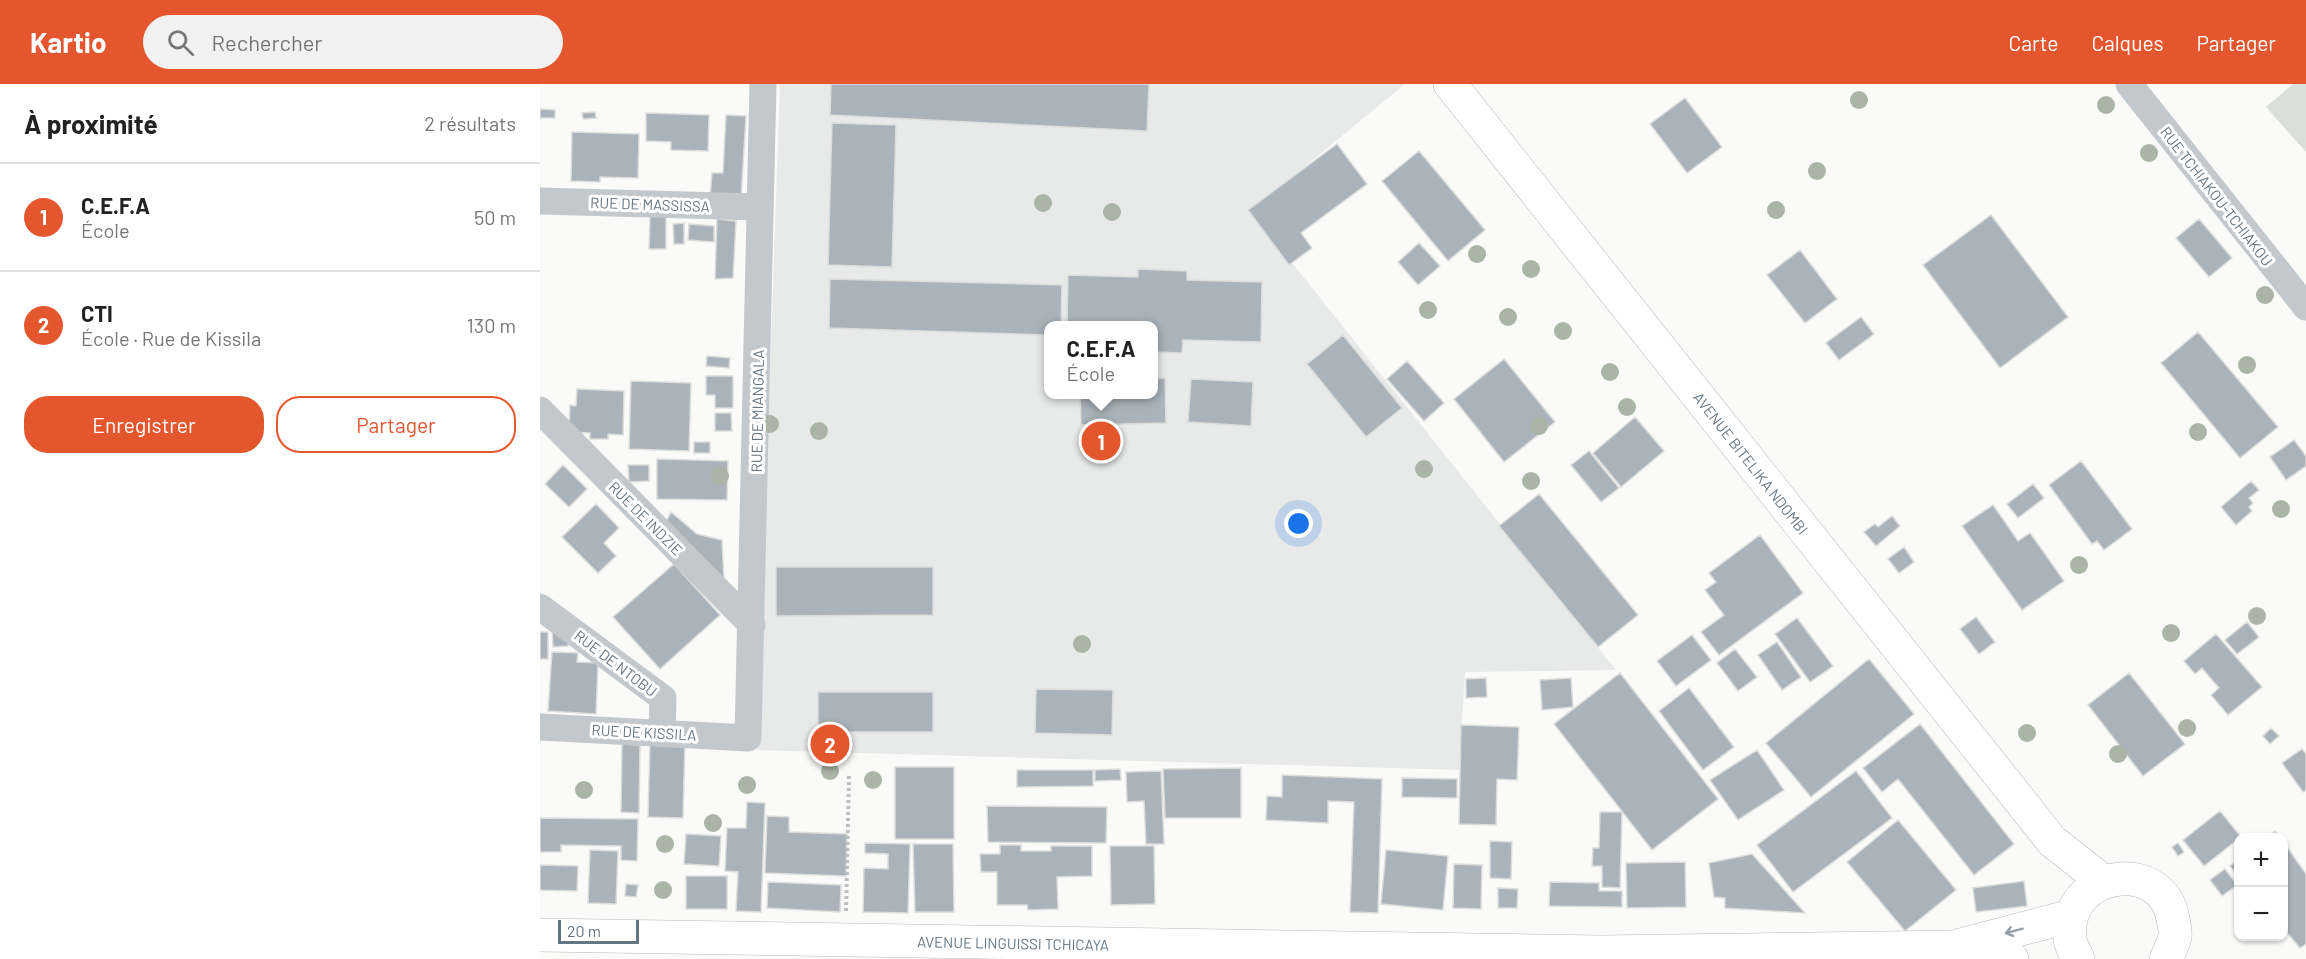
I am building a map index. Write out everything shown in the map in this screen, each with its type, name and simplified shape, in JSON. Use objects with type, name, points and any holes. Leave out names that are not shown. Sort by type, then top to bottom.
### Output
[{"type":"main road","name":"AVENUE BITELIKA NDOMBI","points":[[1450,84],[2052,841],[2084,899]]},
{"type":"main road","points":[[1953,947],[2084,899],[2130,878],[2155,888],[2171,909],[2175,936],[2166,959]]},
{"type":"main road","points":[[2078,959],[2070,939],[2084,899]]},
{"type":"main road","name":"AVENUE LINGUISSI TCHICAYA","points":[[540,935],[846,940],[1036,952],[1601,955],[1953,947]]},
{"type":"main road","points":[[1953,947],[2012,959]]},
{"type":"street","name":"RUE DE MIANGALA","points":[[748,738],[763,84]]},
{"type":"street","name":"RUE TCHIAKOU-TCHIAKOU","points":[[2128,84],[2306,308]]},
{"type":"street","name":"RUE DE MASSISSA","points":[[540,201],[759,207]]},
{"type":"street","name":"RUE DE INDZIE","points":[[540,410],[752,625]]},
{"type":"street","name":"RUE DE NTOBU","points":[[540,607],[663,698],[662,733]]},
{"type":"street","name":"RUE DE KISSILA","points":[[540,727],[748,738]]},
{"type":"path","points":[[846,940],[849,776]]},
{"type":"shaded area","points":[[780,84],[1405,84],[1251,211],[1616,670],[1465,672],[1459,770],[757,750]]},
{"type":"shaded area","points":[[2293,84],[2306,84],[2306,152],[2266,107]]},
{"type":"building","points":[[831,84],[1149,84],[1147,131],[830,115]]},
{"type":"building","points":[[1685,98],[1722,147],[1687,173],[1650,124]]},
{"type":"building","points":[[540,109],[555,110],[555,118],[540,118]]},
{"type":"building","points":[[595,112],[596,118],[583,119],[582,113]]},
{"type":"building","points":[[646,113],[709,115],[708,151],[671,150],[671,142],[646,141]]},
{"type":"building","points":[[726,115],[746,116],[741,199],[710,198],[712,173],[723,173]]},
{"type":"building","points":[[832,123],[896,125],[892,267],[828,265]]},
{"type":"building","points":[[572,132],[639,134],[638,178],[600,177],[600,182],[571,181]]},
{"type":"building","points":[[1337,144],[1367,184],[1301,233],[1312,248],[1289,265],[1248,210]]},
{"type":"building","points":[[1419,151],[1485,230],[1448,261],[1382,181]]},
{"type":"building","points":[[1991,215],[2068,317],[2000,368],[1923,265]]},
{"type":"building","points":[[650,216],[666,216],[666,249],[649,249]]},
{"type":"building","points":[[717,219],[736,221],[733,278],[715,279]]},
{"type":"building","points":[[2199,219],[2232,258],[2209,277],[2176,238]]},
{"type":"building","points":[[684,223],[684,244],[674,244],[673,224]]},
{"type":"building","points":[[689,224],[714,226],[714,242],[688,240]]},
{"type":"building","points":[[1419,243],[1440,266],[1418,285],[1398,262]]},
{"type":"building","points":[[1800,250],[1837,299],[1805,323],[1767,275]]},
{"type":"building","points":[[1138,269],[1187,271],[1187,280],[1262,282],[1261,342],[1183,340],[1182,353],[1158,352],[1158,321],[1067,321],[1068,275],[1138,277]]},
{"type":"building","points":[[830,279],[1062,285],[1061,321],[1044,321],[1044,335],[829,328]]},
{"type":"building","points":[[1861,317],[1874,334],[1839,360],[1826,343]]},
{"type":"building","points":[[2198,332],[2278,427],[2240,458],[2161,363]]},
{"type":"building","points":[[1343,335],[1402,408],[1366,437],[1307,364]]},
{"type":"building","points":[[707,356],[730,358],[729,368],[706,366]]},
{"type":"building","points":[[1504,359],[1555,422],[1504,462],[1454,399]]},
{"type":"building","points":[[1407,361],[1444,403],[1424,421],[1387,379]]},
{"type":"building","points":[[706,376],[733,376],[733,408],[715,408],[715,395],[706,395]]},
{"type":"building","points":[[1165,378],[1166,423],[1081,425],[1080,399],[1158,399],[1158,379]]},
{"type":"building","points":[[1191,379],[1253,382],[1251,426],[1188,422]]},
{"type":"building","points":[[631,381],[691,383],[689,451],[629,449]]},
{"type":"building","points":[[577,389],[624,391],[623,435],[608,434],[608,439],[590,439],[590,433],[569,432],[570,405],[576,406]]},
{"type":"building","points":[[715,413],[731,413],[732,431],[715,431]]},
{"type":"building","points":[[1635,417],[1664,451],[1621,487],[1593,453]]},
{"type":"building","points":[[2294,440],[2306,456],[2306,466],[2286,480],[2270,457]]},
{"type":"building","points":[[694,442],[710,442],[710,453],[694,453]]},
{"type":"building","points":[[1589,451],[1619,488],[1601,502],[1571,465]]},
{"type":"building","points":[[657,459],[728,461],[727,500],[657,499]]},
{"type":"building","points":[[2081,461],[2132,529],[2104,550],[2097,541],[2092,544],[2049,485]]},
{"type":"building","points":[[563,465],[587,489],[569,507],[545,484]]},
{"type":"building","points":[[628,465],[649,465],[649,481],[629,482]]},
{"type":"building","points":[[2251,481],[2259,490],[2249,498],[2253,503],[2249,507],[2252,511],[2236,525],[2221,507]]},
{"type":"building","points":[[2033,484],[2044,498],[2018,518],[2007,504]]},
{"type":"building","points":[[1539,494],[1638,615],[1598,647],[1499,526]]},
{"type":"building","points":[[596,504],[619,528],[604,543],[616,556],[598,573],[562,537]]},
{"type":"building","points":[[1993,505],[2018,541],[2030,533],[2064,581],[2022,610],[1962,526]]},
{"type":"building","points":[[671,512],[697,534],[722,540],[724,582],[664,526]]},
{"type":"building","points":[[1892,516],[1900,526],[1876,546],[1864,532],[1875,524],[1878,527]]},
{"type":"building","points":[[1760,535],[1803,593],[1719,655],[1701,632],[1724,615],[1705,590],[1716,582],[1709,573]]},
{"type":"building","points":[[1904,547],[1914,562],[1899,573],[1888,559]]},
{"type":"building","points":[[674,564],[720,615],[660,669],[613,617]]},
{"type":"building","points":[[776,567],[933,567],[933,615],[776,616]]},
{"type":"building","points":[[1976,617],[1995,642],[1979,654],[1960,629]]},
{"type":"building","points":[[1797,618],[1833,666],[1810,682],[1775,634]]},
{"type":"building","points":[[2247,622],[2259,637],[2237,654],[2225,640]]},
{"type":"building","points":[[567,628],[568,646],[553,647],[552,629]]},
{"type":"building","points":[[540,632],[548,632],[548,659],[540,659]]},
{"type":"building","points":[[2216,634],[2262,687],[2228,715],[2211,695],[2219,688],[2202,668],[2195,674],[2184,661]]},
{"type":"building","points":[[1692,635],[1711,660],[1676,686],[1657,661]]},
{"type":"building","points":[[1777,642],[1801,677],[1782,690],[1758,655]]},
{"type":"building","points":[[1735,649],[1757,677],[1738,691],[1717,663]]},
{"type":"building","points":[[552,652],[578,653],[577,662],[598,663],[596,714],[548,711]]},
{"type":"building","points":[[1869,659],[1914,714],[1811,797],[1766,743]]},
{"type":"building","points":[[1620,673],[1718,799],[1652,850],[1554,724]]},
{"type":"building","points":[[2129,673],[2185,744],[2143,776],[2088,705]]},
{"type":"building","points":[[1486,678],[1487,697],[1466,698],[1466,679]]},
{"type":"building","points":[[1571,678],[1573,707],[1542,710],[1540,680]]},
{"type":"building","points":[[1689,688],[1734,747],[1703,770],[1659,711]]},
{"type":"building","points":[[1036,689],[1113,690],[1112,735],[1035,733]]},
{"type":"building","points":[[818,692],[933,692],[933,732],[818,732]]},
{"type":"building","points":[[1920,724],[2014,844],[1974,875],[1898,779],[1882,792],[1863,768]]},
{"type":"building","points":[[1461,725],[1519,727],[1517,780],[1497,779],[1496,825],[1459,824]]},
{"type":"building","points":[[2271,728],[2279,736],[2270,744],[2263,736]]},
{"type":"building","points":[[650,741],[685,742],[683,818],[648,817]]},
{"type":"building","points":[[622,744],[640,745],[639,813],[621,812]]},
{"type":"building","points":[[2302,749],[2306,754],[2306,790],[2303,792],[2282,763]]},
{"type":"building","points":[[1757,750],[1784,790],[1738,820],[1710,780]]},
{"type":"building","points":[[895,767],[954,767],[954,839],[895,839]]},
{"type":"building","points":[[1241,768],[1241,818],[1165,818],[1163,769]]},
{"type":"building","points":[[1120,769],[1121,780],[1095,781],[1095,770]]},
{"type":"building","points":[[1017,770],[1093,770],[1093,786],[1017,787]]},
{"type":"building","points":[[1161,771],[1164,844],[1146,844],[1144,801],[1127,802],[1126,772]]},
{"type":"building","points":[[1856,771],[1892,818],[1793,892],[1757,845]]},
{"type":"building","points":[[1282,775],[1382,779],[1378,913],[1350,912],[1354,802],[1328,801],[1328,823],[1266,820],[1267,796],[1282,797]]},
{"type":"building","points":[[1402,778],[1457,779],[1457,798],[1402,797]]},
{"type":"building","points":[[747,802],[765,803],[761,912],[736,911],[738,872],[725,871],[727,828],[746,828]]},
{"type":"building","points":[[987,806],[1107,807],[1106,843],[988,842]]},
{"type":"building","points":[[2220,811],[2238,833],[2234,833],[2234,842],[2204,866],[2183,840]]},
{"type":"building","points":[[1600,812],[1622,812],[1620,888],[1602,887],[1602,866],[1592,866],[1593,848],[1599,848]]},
{"type":"building","points":[[767,816],[789,817],[789,832],[847,834],[846,876],[765,873]]},
{"type":"building","points":[[540,818],[638,819],[637,861],[621,860],[621,846],[561,845],[561,852],[540,852]]},
{"type":"building","points":[[1898,820],[1956,890],[1905,931],[1847,862]]},
{"type":"building","points":[[686,834],[721,836],[719,866],[684,864]]},
{"type":"building","points":[[1490,841],[1512,842],[1511,879],[1490,878]]},
{"type":"building","points":[[865,843],[910,844],[908,913],[863,912],[864,868],[888,869],[888,854],[865,853]]},
{"type":"building","points":[[2178,843],[2184,852],[2178,856],[2172,847]]},
{"type":"building","points":[[913,844],[953,844],[954,912],[915,912]]},
{"type":"building","points":[[1000,845],[1021,845],[1021,851],[1051,851],[1051,846],[1092,846],[1092,876],[1057,877],[1058,909],[1028,910],[1027,905],[997,905],[997,872],[981,872],[980,854],[1000,854]]},
{"type":"building","points":[[1110,846],[1154,846],[1155,904],[1111,905]]},
{"type":"building","points":[[2288,849],[2306,874],[2306,944],[2300,948],[2288,934]]},
{"type":"building","points":[[590,850],[618,851],[616,904],[588,903]]},
{"type":"building","points":[[1386,850],[1448,856],[1443,910],[1381,904]]},
{"type":"building","points":[[1752,854],[1805,913],[1725,908],[1725,898],[1714,897],[1709,863]]},
{"type":"building","points":[[1685,862],[1686,907],[1627,908],[1626,863]]},
{"type":"building","points":[[1454,864],[1482,865],[1481,909],[1453,908]]},
{"type":"building","points":[[540,865],[578,866],[577,891],[540,890]]},
{"type":"building","points":[[2225,869],[2234,881],[2234,887],[2222,896],[2210,880]]},
{"type":"building","points":[[686,876],[727,876],[727,909],[686,909]]},
{"type":"building","points":[[2024,881],[2027,906],[1976,912],[1973,888]]},
{"type":"building","points":[[768,882],[841,885],[840,912],[767,908]]},
{"type":"building","points":[[1550,882],[1599,883],[1599,891],[1622,891],[1622,907],[1549,906]]},
{"type":"building","points":[[626,884],[638,885],[636,897],[625,896]]},
{"type":"building","points":[[1498,888],[1518,889],[1517,908],[1498,908]]},
{"type":"place","name":"C.E.F.A","points":[[1101,441]]},
{"type":"place","name":"CTI","points":[[830,744]]}]
